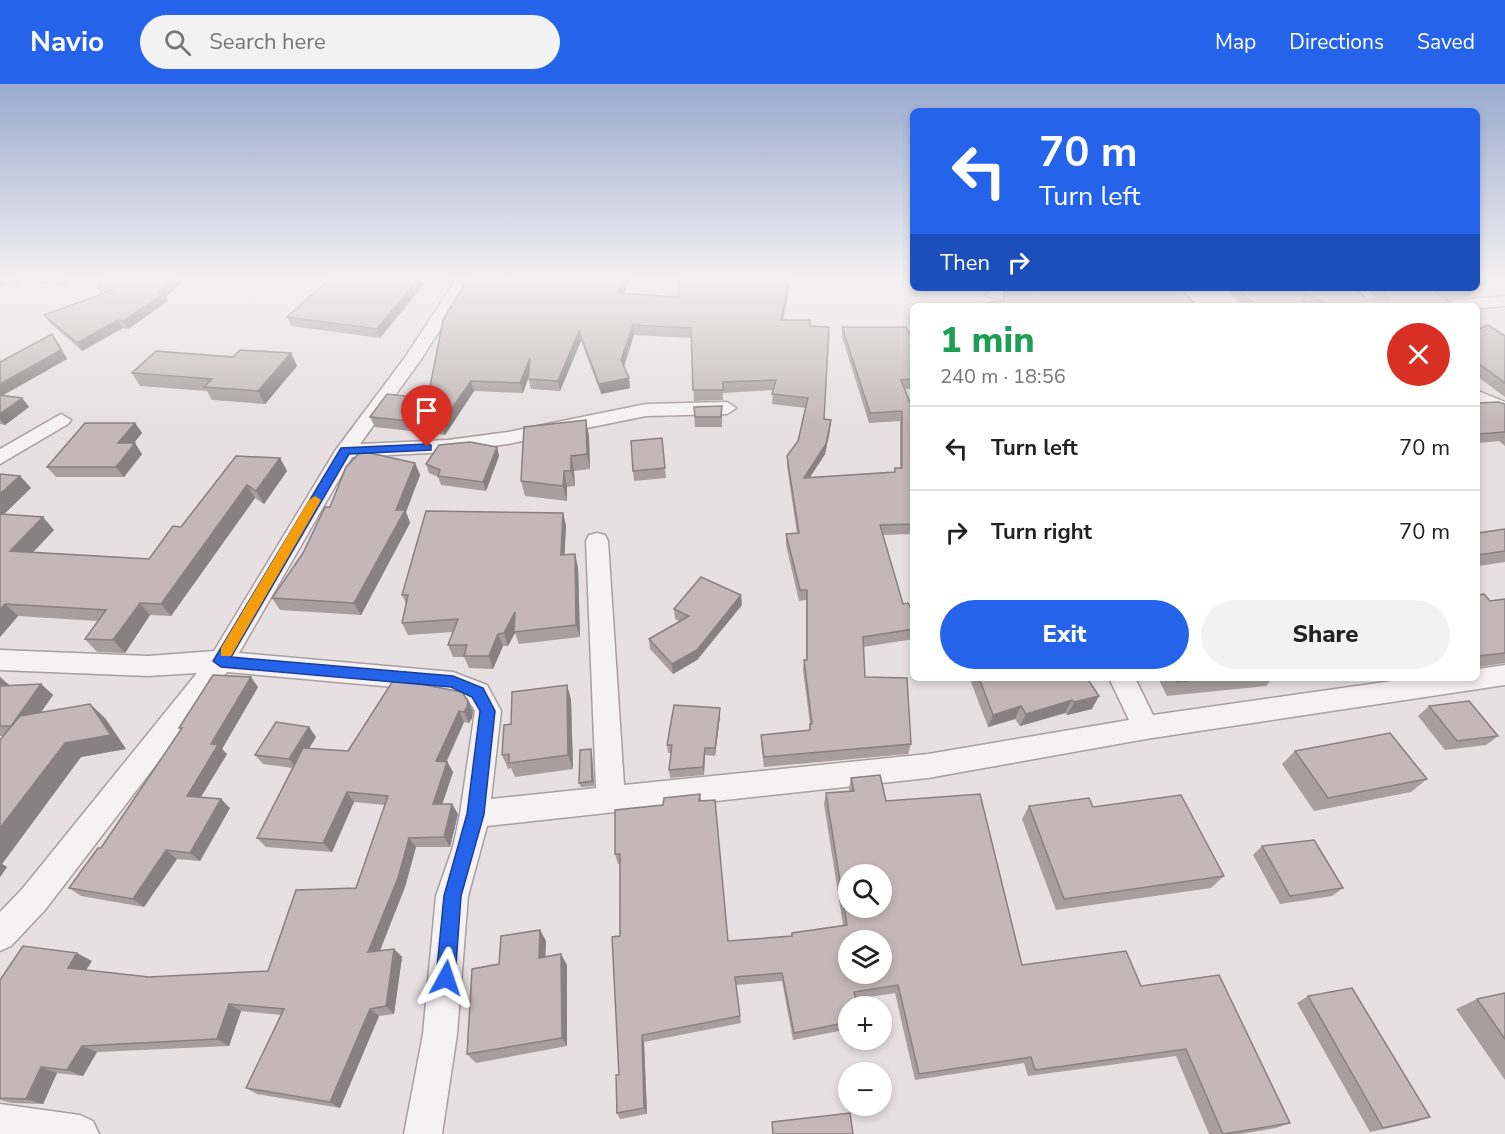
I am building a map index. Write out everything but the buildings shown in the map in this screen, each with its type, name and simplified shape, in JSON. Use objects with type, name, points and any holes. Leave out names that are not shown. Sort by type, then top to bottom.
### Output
[{"type":"street","points":[[0,935],[34,899],[221,661],[345,451],[433,327]]},
{"type":"street","points":[[1481,396],[1505,409]]},
{"type":"street","points":[[345,451],[448,446],[508,438],[646,410],[727,408]]},
{"type":"street","points":[[0,458],[61,420]]},
{"type":"street","points":[[597,541],[612,801]]},
{"type":"street","points":[[0,660],[148,666],[221,661],[453,682],[478,693],[488,711],[476,814],[452,896],[440,1034],[423,1134]]},
{"type":"street","points":[[1480,679],[1505,675]]},
{"type":"street","points":[[1123,681],[1146,728]]},
{"type":"street","points":[[476,814],[928,766],[1146,728],[1464,681]]},
{"type":"street","points":[[0,1122],[80,1134]]},
{"type":"slow traffic","points":[[226,652],[315,500]]},
{"type":"route","points":[[427,447],[345,451],[251,606],[221,661],[377,677],[453,682],[478,693],[488,711],[476,814],[452,896],[446,978]]}]
